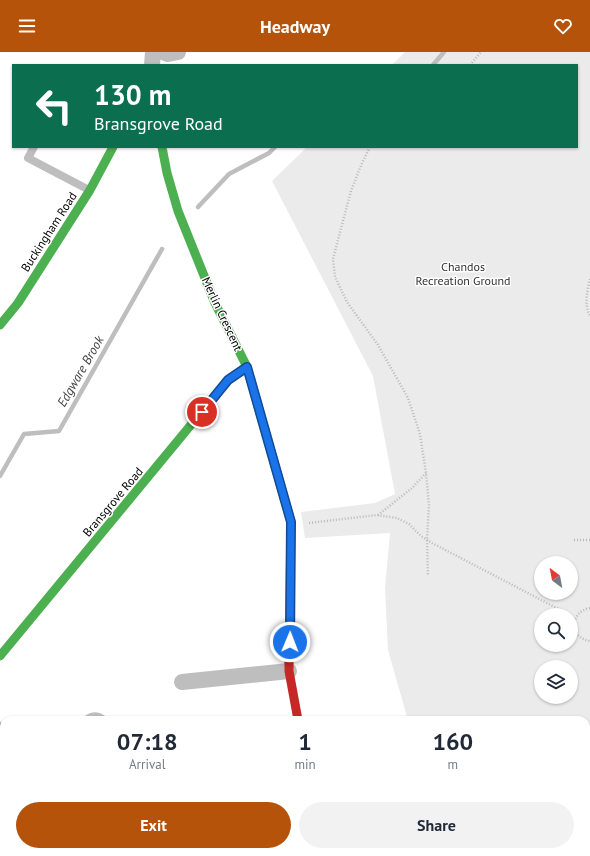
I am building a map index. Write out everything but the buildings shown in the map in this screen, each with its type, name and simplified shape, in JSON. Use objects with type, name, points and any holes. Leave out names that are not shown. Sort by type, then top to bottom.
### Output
[{"type":"street","points":[[152,64],[153,52]]},
{"type":"street","points":[[162,52],[168,54],[178,52]]},
{"type":"street","name":"Buckingham Road","points":[[0,325],[18,303],[90,190],[111,148]]},
{"type":"street","name":"Merlin Crescent","points":[[162,148],[167,173],[178,211],[215,303],[247,367],[291,522],[289,671],[297,716]]},
{"type":"street","name":"Bransgrove Road","points":[[0,656],[228,380],[247,367]]},
{"type":"street","points":[[182,682],[289,671]]},
{"type":"lane","points":[[33,148],[28,158],[90,190]]},
{"type":"path","points":[[471,64],[481,52]]},
{"type":"path","points":[[370,148],[351,191],[338,236],[333,258],[335,277],[347,302],[378,345],[408,398],[420,434],[429,505],[427,540],[428,576]]},
{"type":"path","points":[[590,279],[587,292],[586,310],[590,316]]},
{"type":"path","points":[[378,515],[412,488],[426,473]]},
{"type":"path","points":[[291,522],[303,524],[378,515],[397,518],[409,524],[420,536],[427,540],[557,608]]},
{"type":"path","points":[[574,540],[590,540]]},
{"type":"path","points":[[578,614],[584,609],[590,608]]},
{"type":"path","points":[[578,636],[590,642]]},
{"type":"green space","name":"Chandos Recreation Ground","points":[[405,52],[590,52],[590,716],[407,716],[388,650],[385,588],[390,533],[305,538],[301,512],[375,503],[395,494],[373,376],[272,181],[306,148],[578,148],[578,64],[393,64]]},
{"type":"waterway","name":"Edgware Brook","points":[[434,64],[444,52]]},
{"type":"waterway","name":"Edgware Brook","points":[[198,207],[229,174],[269,153],[274,148]]},
{"type":"waterway","name":"Edgware Brook","points":[[0,476],[24,434],[59,431],[162,249]]},
{"type":"traffic: fast","points":[[0,325],[18,303],[90,190],[112,148]]},
{"type":"traffic: fast","points":[[162,148],[167,173],[178,211],[215,303],[247,367],[291,522],[289,662]]},
{"type":"traffic: fast","points":[[0,656],[228,380],[247,367]]},
{"type":"traffic: jam","points":[[289,662],[289,671],[297,716]]},
{"type":"route","points":[[202,412],[228,380],[247,367],[291,522],[290,642]]}]
